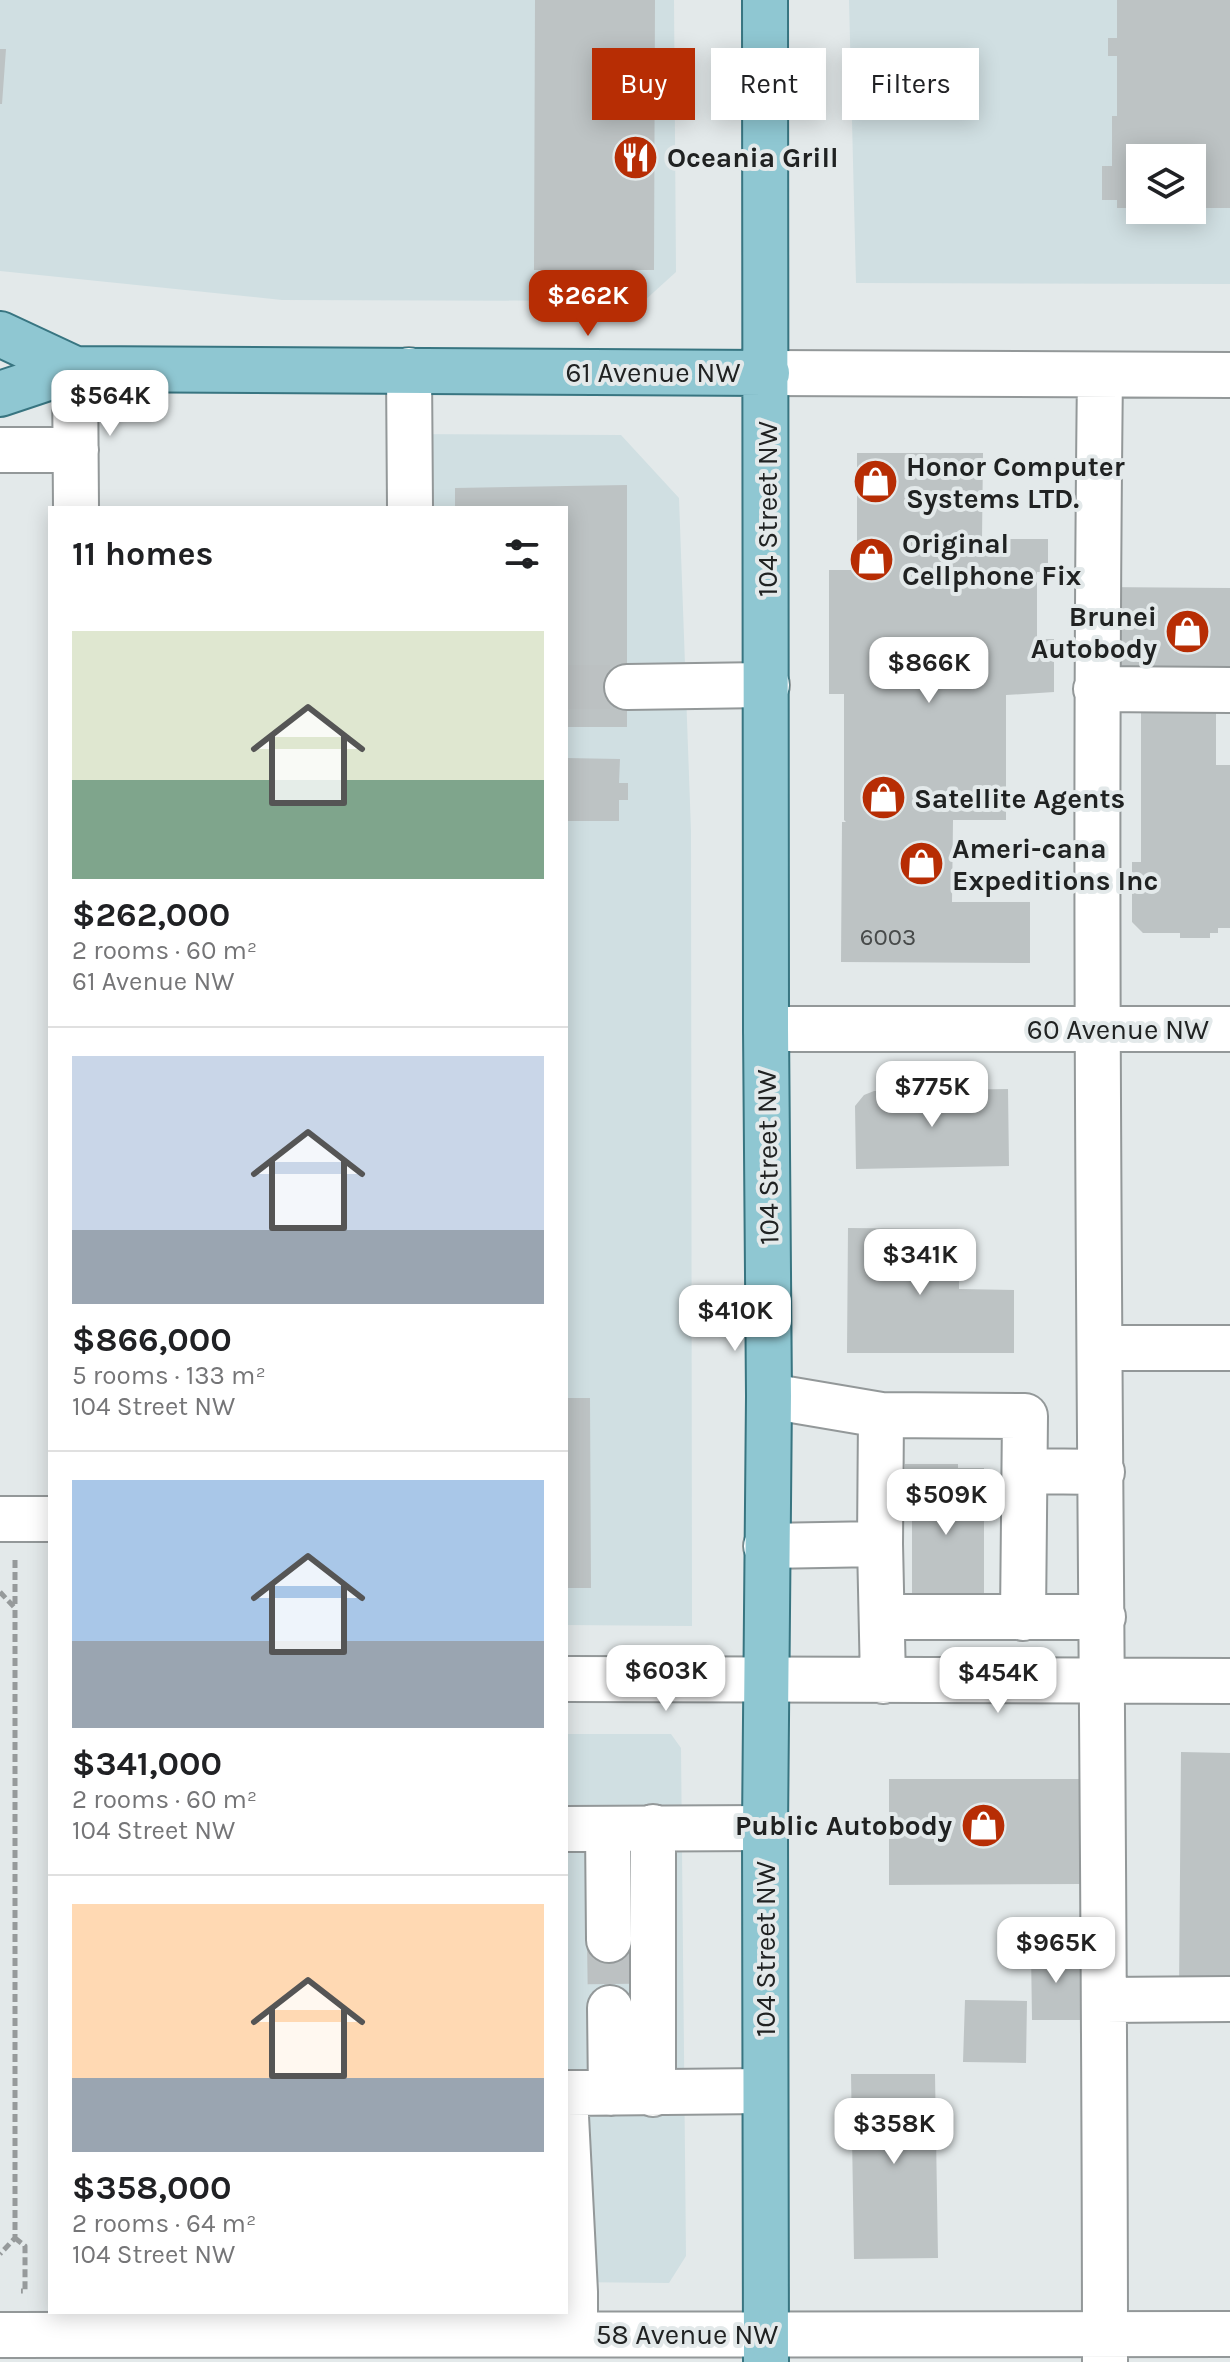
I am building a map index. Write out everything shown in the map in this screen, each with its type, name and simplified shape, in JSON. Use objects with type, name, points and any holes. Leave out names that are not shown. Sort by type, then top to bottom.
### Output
[{"type":"main road","name":"104 Street NW","points":[[765,0],[769,1396],[765,1828],[766,2348]]},
{"type":"main road","name":"61 Avenue NW","points":[[0,334],[75,369]]},
{"type":"main road","name":"61 Avenue NW","points":[[0,394],[75,369],[767,373]]},
{"type":"street","points":[[75,369],[76,506]]},
{"type":"street","points":[[409,370],[410,506]]},
{"type":"street","name":"61 Avenue NW","points":[[767,373],[1230,375]]},
{"type":"street","points":[[1100,375],[1096,689],[1104,1682],[1105,2348]]},
{"type":"street","points":[[0,450],[76,450]]},
{"type":"street","points":[[627,687],[767,685]]},
{"type":"street","points":[[1096,689],[1230,690]]},
{"type":"street","name":"60 Avenue NW","points":[[766,1029],[1230,1029]]},
{"type":"street","points":[[1101,1348],[1230,1348]]},
{"type":"street","points":[[769,1396],[881,1415],[1025,1416],[1023,1618]]},
{"type":"street","points":[[881,1415],[883,1681]]},
{"type":"street","points":[[1025,1471],[1102,1472]]},
{"type":"street","points":[[7,1537],[48,1520]]},
{"type":"street","points":[[766,1546],[880,1544]]},
{"type":"street","points":[[883,1617],[1103,1617]]},
{"type":"street","points":[[568,1679],[1230,1681]]},
{"type":"street","points":[[632,2093],[653,1827]]},
{"type":"street","points":[[609,1940],[587,1829],[765,1828]]},
{"type":"street","points":[[1105,2000],[1230,1999]]},
{"type":"street","points":[[610,2008],[632,2093]]},
{"type":"street","points":[[568,2093],[765,2091]]},
{"type":"street","points":[[568,2155],[575,2292],[596,2344]]},
{"type":"street","name":"58 Avenue NW","points":[[0,2335],[75,2323],[596,2344],[766,2348],[1105,2348],[1230,2334]]},
{"type":"path","points":[[0,2254],[15,2238],[15,1608],[7,1537]]},
{"type":"path","points":[[0,1592],[15,1608]]},
{"type":"path","points":[[15,2238],[25,2246],[25,2291]]},
{"type":"shaded area","points":[[0,0],[674,0],[674,48],[592,48],[592,120],[675,120],[676,272],[644,301],[282,300],[0,271]]},
{"type":"shaded area","points":[[849,0],[1230,0],[1230,284],[856,283],[852,120],[979,120],[979,48],[850,48]]},
{"type":"shaded area","points":[[396,434],[621,435],[679,498],[691,831],[692,1626],[568,1625],[568,506],[396,506]]},
{"type":"shaded area","points":[[568,1734],[671,1734],[681,1748],[686,2256],[669,2283],[568,2282]]},
{"type":"building","points":[[535,0],[655,0],[655,48],[592,48],[592,120],[655,120],[654,270],[534,270]]},
{"type":"building","points":[[1117,0],[1230,0],[1230,208],[1206,208],[1206,144],[1126,144],[1126,208],[1117,208],[1117,200],[1102,200],[1102,166],[1112,166],[1112,116],[1117,116],[1117,56],[1108,56],[1108,38],[1117,38]]},
{"type":"building","points":[[0,49],[6,49],[2,104],[0,104]]},
{"type":"building","points":[[857,453],[983,453],[982,539],[1048,539],[1048,572],[1037,572],[1037,639],[1054,639],[1054,692],[1006,695],[1006,820],[953,820],[952,902],[1030,902],[1030,963],[841,962],[842,822],[846,822],[844,694],[829,694],[829,570],[857,570]]},
{"type":"building","points":[[627,485],[627,727],[568,727],[568,506],[455,506],[455,488]]},
{"type":"building","points":[[1099,587],[1230,588],[1230,679],[1099,678]]},
{"type":"building","points":[[1216,711],[1216,765],[1230,765],[1230,928],[1218,928],[1218,933],[1210,933],[1210,938],[1180,938],[1180,933],[1143,933],[1132,922],[1132,862],[1141,862],[1141,712]]},
{"type":"building","points":[[568,758],[620,759],[619,783],[628,783],[628,800],[619,800],[619,821],[568,821]]},
{"type":"building","points":[[1008,1089],[1009,1166],[856,1169],[855,1106],[864,1095],[874,1091]]},
{"type":"building","points":[[848,1228],[959,1229],[959,1289],[1014,1290],[1014,1353],[847,1353]]},
{"type":"building","points":[[568,1398],[590,1398],[591,1588],[568,1588]]},
{"type":"building","points":[[905,1464],[958,1464],[958,1468],[984,1468],[984,1611],[912,1611],[912,1515],[905,1515]]},
{"type":"building","points":[[1181,1752],[1230,1753],[1230,1992],[1179,1992]]},
{"type":"building","points":[[889,1779],[1080,1779],[1081,1884],[889,1885]]},
{"type":"building","points":[[1080,1950],[1081,2020],[1032,2020],[1031,1951]]},
{"type":"building","points":[[965,2000],[1027,2001],[1026,2063],[963,2062]]},
{"type":"building","points":[[851,2074],[935,2074],[938,2258],[854,2259]]},
{"type":"tunnel","points":[[568,687],[627,687]]},
{"type":"tunnel","points":[[609,1940],[610,2008]]},
{"type":"place","name":"Oceania Grill","points":[[636,157]]},
{"type":"place","name":"Honor Computer Systems LTD.","points":[[875,482]]},
{"type":"place","name":"Original Cellphone Fix","points":[[871,559]]},
{"type":"place","name":"Brunei Autobody","points":[[1188,632]]},
{"type":"place","name":"Satellite Agents","points":[[883,798]]},
{"type":"place","name":"Ameri-cana Expeditions Inc","points":[[921,864]]},
{"type":"place","name":"Public Autobody","points":[[983,1825]]}]
